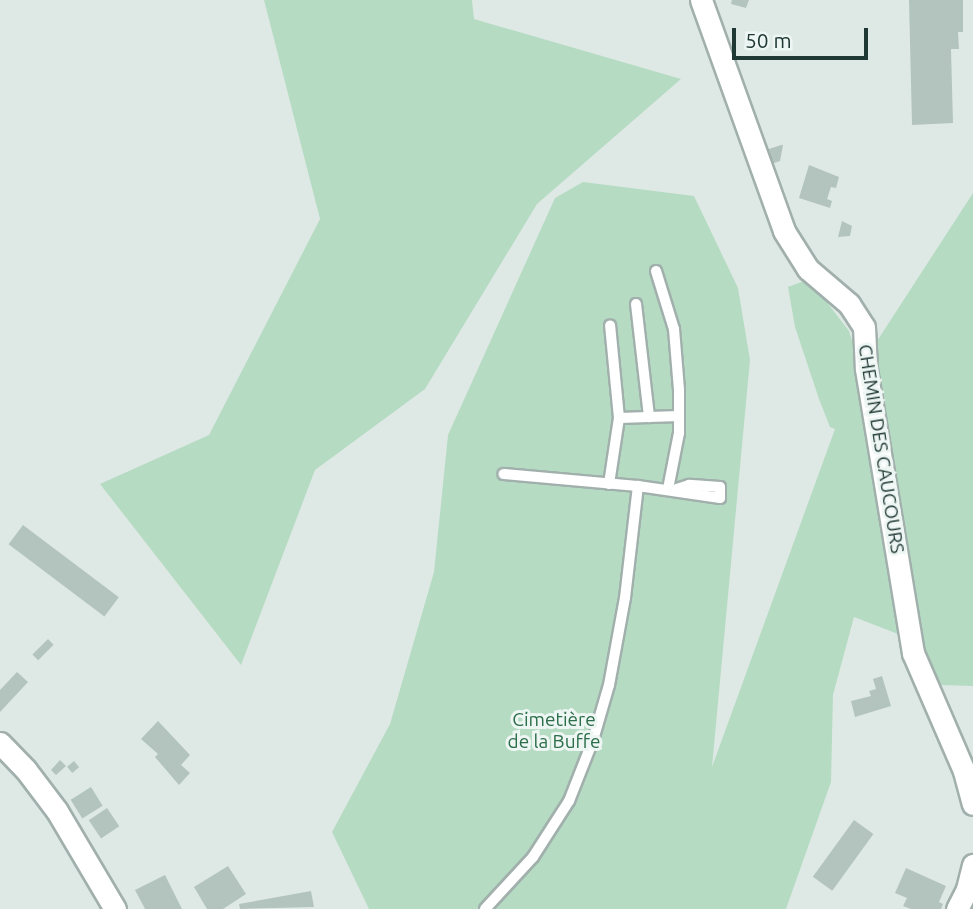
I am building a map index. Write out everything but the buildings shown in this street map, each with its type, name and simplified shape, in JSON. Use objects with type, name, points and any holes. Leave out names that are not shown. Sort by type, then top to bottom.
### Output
[{"type":"street","name":"CHEMIN DES CAUCOURS","points":[[701,0],[784,231],[808,269],[849,304],[864,327],[866,369],[913,653],[964,771],[973,804]]},
{"type":"street","points":[[0,743],[26,770],[77,841],[115,909]]},
{"type":"street","points":[[957,909],[967,888],[973,865]]},
{"type":"lane","points":[[504,474],[673,489],[679,416],[674,329],[656,271]]},
{"type":"lane","points":[[636,304],[649,417]]},
{"type":"lane","points":[[609,484],[619,418],[610,325]]},
{"type":"lane","points":[[619,418],[679,416]]},
{"type":"lane","points":[[485,909],[533,857],[569,801],[593,740],[609,685],[625,598],[638,486]]},
{"type":"green space","points":[[264,0],[472,0],[474,19],[681,79],[537,204],[425,389],[315,470],[241,665],[100,484],[209,435],[320,219]]},
{"type":"green space","name":"Cimetière de la Buffe","points":[[583,182],[694,196],[738,288],[750,360],[712,767],[835,429],[830,427],[819,399],[795,327],[788,287],[809,279],[849,331],[857,357],[855,375],[973,193],[973,686],[939,685],[924,644],[854,617],[833,695],[831,782],[786,909],[369,909],[332,832],[390,724],[434,572],[448,435],[555,198]]}]
